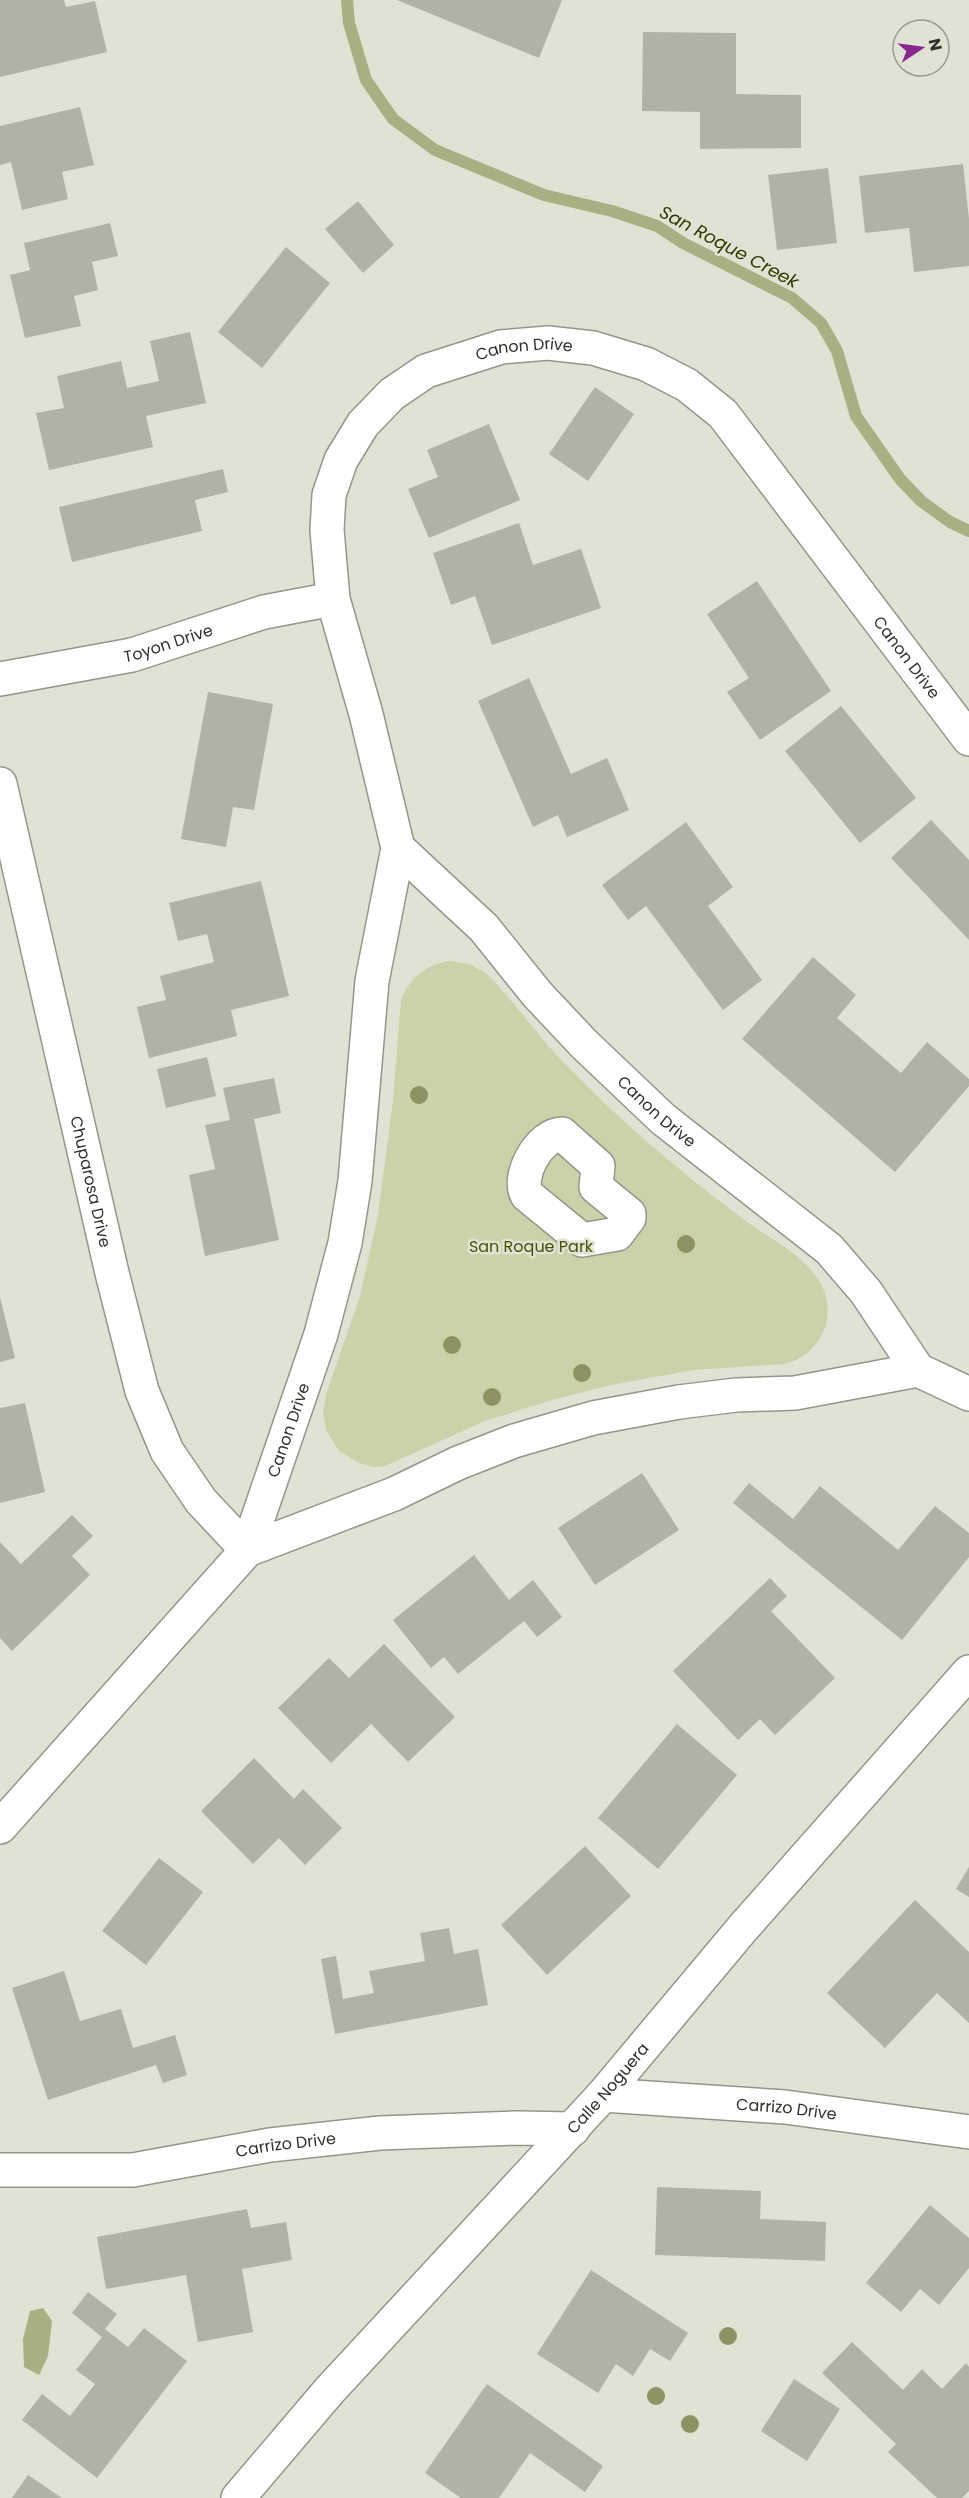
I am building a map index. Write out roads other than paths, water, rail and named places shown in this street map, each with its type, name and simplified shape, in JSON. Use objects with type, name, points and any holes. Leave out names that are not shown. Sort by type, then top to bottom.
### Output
[{"type":"street","name":"Canon Drive","points":[[0,1827],[247,1550],[321,1334],[345,1243],[357,1158],[372,981],[398,848],[366,714],[333,599],[327,530],[329,495],[341,460],[357,433],[392,394],[426,372],[501,347],[548,344],[593,348],[646,364],[687,385],[723,414],[969,739]]},
{"type":"street","name":"Toyon Drive","points":[[0,678],[132,655],[264,612],[333,599]]},
{"type":"street","name":"Chuparosa Drive","points":[[0,784],[112,1273],[142,1391],[167,1451],[201,1501],[247,1550]]},
{"type":"street","name":"Canon Drive","points":[[247,1550],[394,1494],[458,1463],[514,1441],[593,1418],[736,1395],[795,1393],[918,1370],[866,1292],[829,1249],[663,1119],[584,1044],[537,994],[484,928],[398,848]]},
{"type":"street","points":[[918,1370],[969,1394]]},
{"type":"street","name":"Calle Noguera","points":[[238,2498],[329,2391],[573,2129],[742,1929],[969,1672]]},
{"type":"street","name":"Carrizo Drive","points":[[603,2095],[785,2107],[969,2132]]},
{"type":"street","name":"Carrizo Drive","points":[[0,2170],[133,2170],[270,2145],[380,2133],[518,2127],[573,2129]]},
{"type":"waterway","name":"San Roque Creek","points":[[347,0],[349,23],[366,80],[393,119],[435,150],[544,195],[612,211],[657,226],[683,243],[792,298],[821,323],[837,351],[856,416],[900,479],[921,501],[950,522],[969,531]]},
{"type":"park label","name":"San Roque Park","points":[[531,1246]]}]
